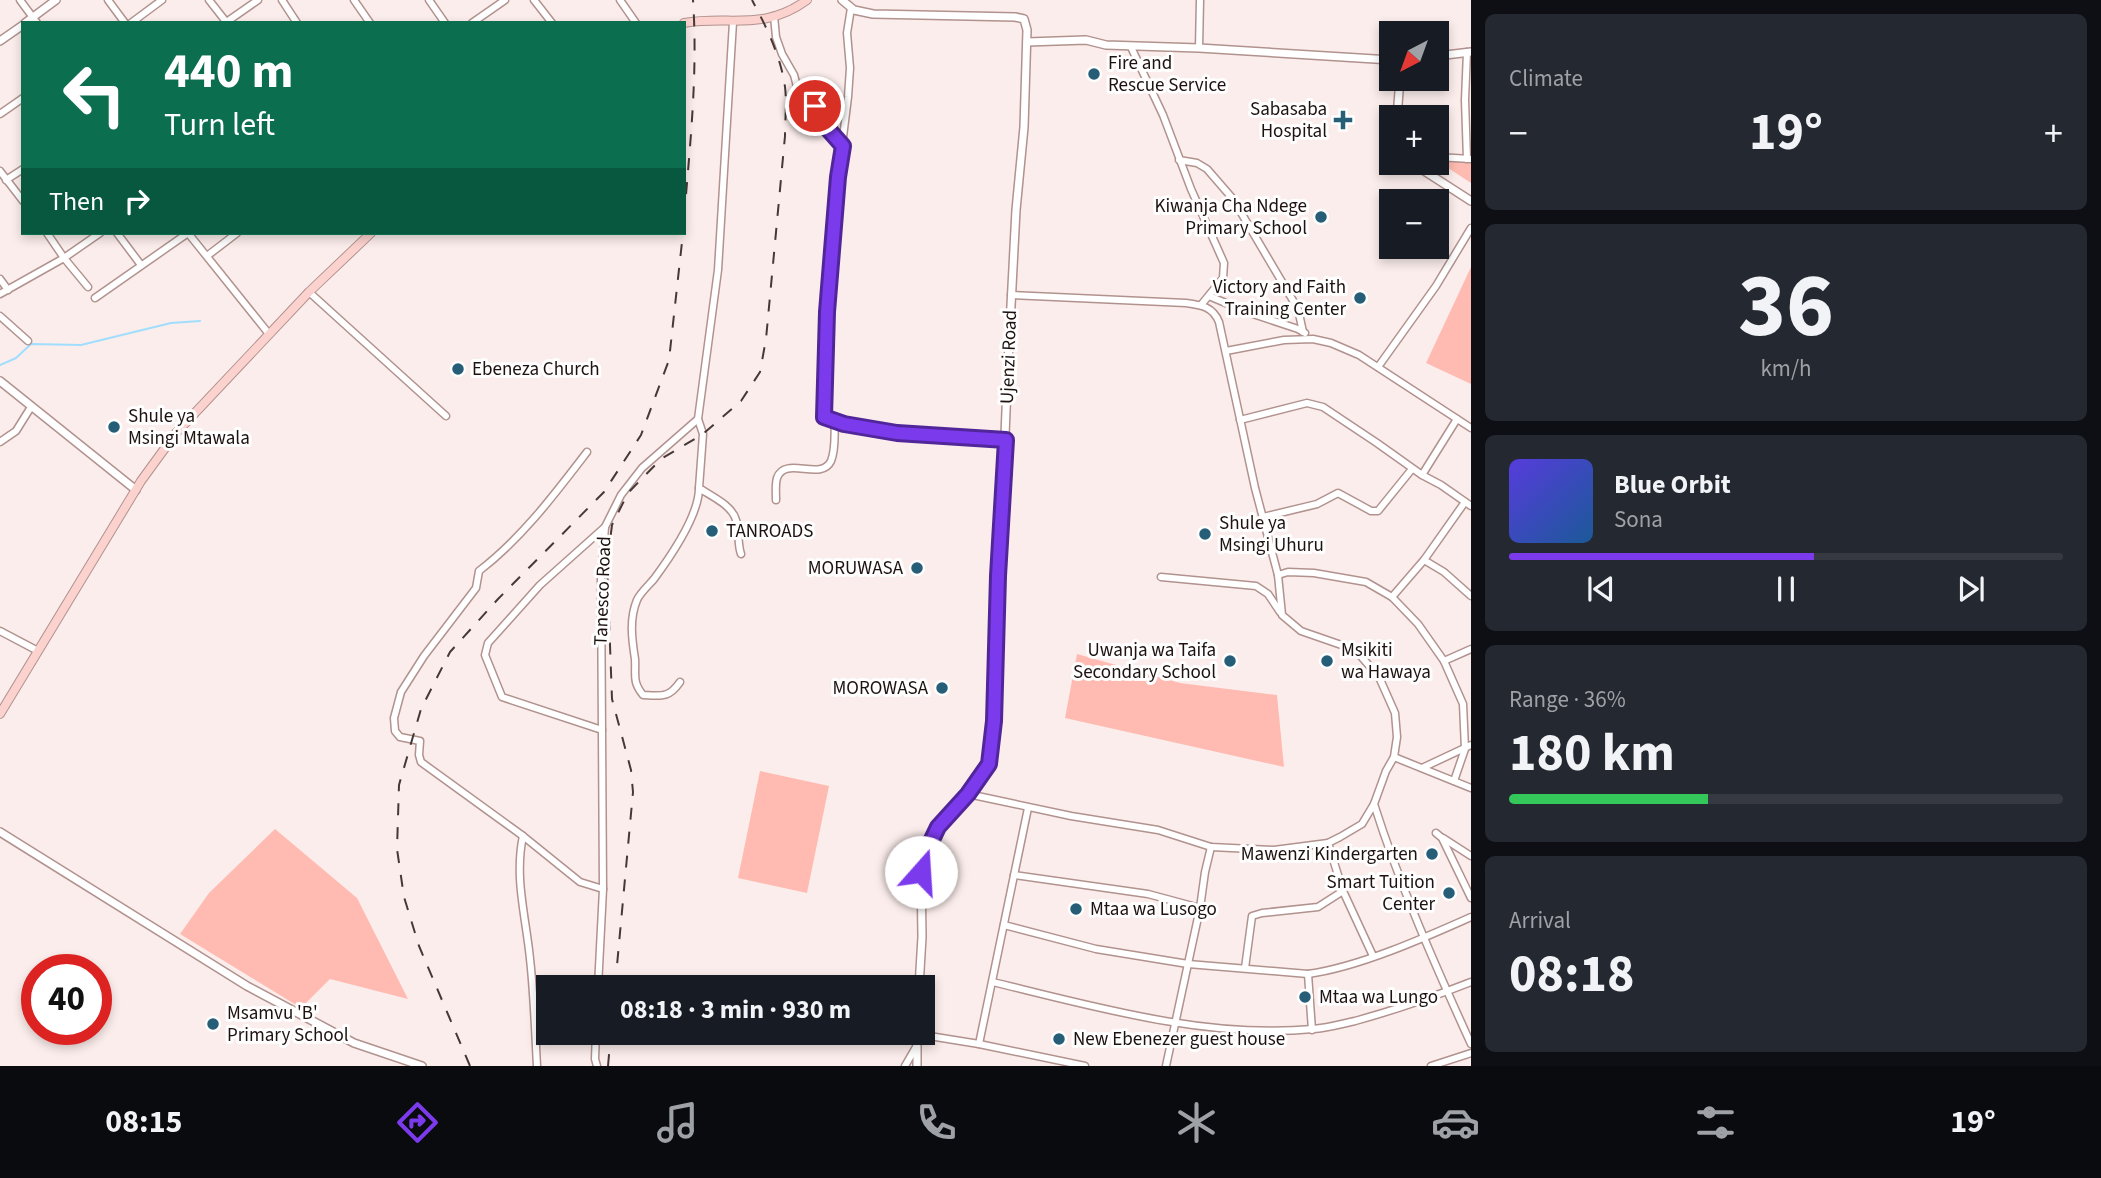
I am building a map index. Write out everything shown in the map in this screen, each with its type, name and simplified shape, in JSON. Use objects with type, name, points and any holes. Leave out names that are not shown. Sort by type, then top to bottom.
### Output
[{"type":"main road","points":[[686,23],[762,20],[807,0]]},
{"type":"main road","points":[[0,714],[136,490],[176,433],[309,292],[369,235]]},
{"type":"street","points":[[20,0],[35,20],[56,0]]},
{"type":"street","points":[[108,0],[124,21]]},
{"type":"street","points":[[134,21],[162,0]]},
{"type":"street","points":[[209,0],[225,21]]},
{"type":"street","points":[[227,21],[258,0]]},
{"type":"street","points":[[282,0],[296,21]]},
{"type":"street","points":[[354,0],[369,21]]},
{"type":"street","points":[[429,0],[444,21]]},
{"type":"street","points":[[487,0],[493,8]]},
{"type":"street","points":[[475,21],[505,0]]},
{"type":"street","points":[[534,0],[550,21]]},
{"type":"street","points":[[620,0],[635,21]]},
{"type":"street","points":[[842,0],[851,8],[893,16],[1016,16],[1024,19],[1027,42],[1086,40],[1106,46],[1199,48],[1379,59]]},
{"type":"street","points":[[1199,48],[1200,0]]},
{"type":"street","points":[[851,8],[847,33],[850,68],[832,242],[824,417],[835,422],[897,433],[1006,440]]},
{"type":"street","points":[[774,16],[776,37],[798,90],[815,106],[828,129],[843,146]]},
{"type":"street","points":[[680,681],[673,692],[665,695],[643,695],[636,686],[631,630],[637,600],[686,532],[699,499],[703,435],[698,419],[718,270],[733,22]]},
{"type":"street","points":[[0,41],[21,26]]},
{"type":"street","name":"Ujenzi Road","points":[[920,975],[921,872],[927,850],[938,827],[968,794],[989,764],[992,747],[1011,295],[1024,127],[1027,42]]},
{"type":"street","points":[[1131,47],[1163,115],[1179,160],[1224,263],[1223,278],[1201,305]]},
{"type":"street","points":[[1449,54],[1469,52],[1465,100],[1469,159],[1449,158]]},
{"type":"street","points":[[0,114],[21,99]]},
{"type":"street","points":[[1179,160],[1197,163],[1207,170],[1233,199],[1298,309],[1303,332]]},
{"type":"street","points":[[6,180],[21,170]]},
{"type":"street","points":[[0,172],[21,199]]},
{"type":"street","points":[[1431,175],[1471,201]]},
{"type":"street","points":[[1378,367],[1436,286],[1471,228]]},
{"type":"street","points":[[48,235],[88,287]]},
{"type":"street","points":[[0,294],[64,258],[97,235]]},
{"type":"street","points":[[118,235],[141,265]]},
{"type":"street","points":[[95,298],[185,235]]},
{"type":"street","points":[[190,235],[269,334]]},
{"type":"street","points":[[207,256],[234,235]]},
{"type":"street","points":[[0,279],[8,290]]},
{"type":"street","points":[[309,292],[446,416]]},
{"type":"street","points":[[1011,295],[1201,305],[1217,316],[1255,488],[1278,575],[1282,615]]},
{"type":"street","points":[[1209,296],[1303,332],[1313,339]]},
{"type":"street","points":[[0,316],[28,341]]},
{"type":"street","points":[[1226,351],[1284,340],[1313,339],[1331,343],[1350,350],[1471,428]]},
{"type":"street","points":[[0,381],[136,490]]},
{"type":"street","points":[[1240,419],[1285,407],[1314,404],[1337,416],[1412,469],[1468,504],[1391,597]]},
{"type":"street","points":[[0,442],[16,431],[31,407]]},
{"type":"street","name":"Tanesco Road","points":[[599,975],[603,889],[601,578],[605,527],[621,495],[642,468],[698,419]]},
{"type":"street","points":[[1422,475],[1457,419]]},
{"type":"street","points":[[776,500],[777,480],[782,471],[790,468],[814,470],[825,467],[830,462],[835,422]]},
{"type":"street","points":[[586,452],[519,537],[479,571],[477,588],[424,656],[401,692],[394,713],[396,733],[400,737],[420,741],[421,762],[523,836],[580,882],[603,889]]},
{"type":"street","points":[[1264,517],[1317,504],[1338,493],[1371,511],[1378,511],[1412,469]]},
{"type":"street","points":[[699,488],[732,510],[741,554]]},
{"type":"street","points":[[601,730],[502,697],[485,655],[488,643],[540,585],[605,527]]},
{"type":"street","points":[[1424,560],[1444,572],[1471,596]]},
{"type":"street","points":[[1278,575],[1298,572],[1373,584],[1391,597],[1418,624],[1435,645],[1463,704],[1468,747],[1454,781]]},
{"type":"street","points":[[968,794],[1028,808],[1158,830],[1211,847],[1274,850],[1328,843],[1362,824],[1374,804],[1394,757],[1397,737],[1395,713],[1379,677],[1354,650],[1304,632],[1290,624],[1268,594],[1256,586],[1161,577]]},
{"type":"street","points":[[0,631],[38,651]]},
{"type":"street","points":[[1444,661],[1471,649]]},
{"type":"street","points":[[1463,704],[1471,706]]},
{"type":"street","points":[[1422,768],[1468,747]]},
{"type":"street","points":[[1394,757],[1471,788]]},
{"type":"street","points":[[1374,804],[1387,845],[1424,937],[1471,1044]]},
{"type":"street","points":[[979,1044],[1028,808]]},
{"type":"street","points":[[0,832],[247,985],[354,1043],[422,1066]]},
{"type":"street","points":[[1471,856],[1439,835],[1471,898]]},
{"type":"street","points":[[523,836],[519,853],[519,877],[530,958],[537,1066]]},
{"type":"street","points":[[1328,843],[1343,891],[1373,956]]},
{"type":"street","points":[[1166,1066],[1211,847]]},
{"type":"street","points":[[1014,875],[1148,894],[1200,908]]},
{"type":"street","points":[[1245,968],[1252,915],[1318,907],[1343,891]]},
{"type":"street","points":[[1004,925],[1096,949],[1188,964],[1308,974],[1373,956],[1471,917]]},
{"type":"street","points":[[1308,974],[1312,1030]]},
{"type":"street","points":[[993,982],[1103,1009],[1176,1023],[1244,1030],[1312,1030],[1401,1009],[1471,982]]},
{"type":"street","points":[[935,1036],[1056,1063],[1084,1066]]},
{"type":"street","points":[[596,1045],[597,1066]]},
{"type":"street","points":[[905,1066],[916,1047]]},
{"type":"street","points":[[916,1047],[917,1066]]},
{"type":"street","points":[[1430,1066],[1471,1053]]},
{"type":"shaded area","points":[[1449,162],[1471,162],[1471,183],[1449,169]]},
{"type":"shaded area","points":[[1471,267],[1471,384],[1426,363]]},
{"type":"shaded area","points":[[1077,654],[1180,683],[1277,695],[1284,767],[1065,718]]},
{"type":"shaded area","points":[[760,771],[829,786],[807,893],[738,878]]},
{"type":"shaded area","points":[[275,829],[357,898],[408,999],[330,979],[301,1008],[180,934],[209,893]]},
{"type":"waterway","points":[[0,365],[16,358],[31,344],[81,345],[171,323],[200,321]]},
{"type":"railway","points":[[686,195],[694,82],[693,0]]},
{"type":"railway","points":[[616,975],[633,792],[631,770],[612,699],[607,564],[612,525],[628,493],[661,459],[703,434],[741,401],[760,372],[766,339],[786,99],[776,53],[752,0]]},
{"type":"railway","points":[[470,1066],[419,946],[404,897],[397,849],[399,785],[421,709],[450,652],[498,599],[604,492],[641,435],[669,360],[683,235]]},
{"type":"railway","points":[[608,1066],[610,1045]]},
{"type":"place","name":"Fire and Rescue Service","points":[[1094,74]]},
{"type":"place","name":"Sabasaba Hospital","points":[[1343,120]]},
{"type":"place","name":"Kiwanja Cha Ndege Primary School","points":[[1321,217]]},
{"type":"place","name":"Victory and Faith Training Center","points":[[1360,298]]},
{"type":"place","name":"Ebeneza Church","points":[[458,369]]},
{"type":"place","name":"Shule ya Msingi Mtawala","points":[[114,427]]},
{"type":"place","name":"TANROADS","points":[[712,531]]},
{"type":"place","name":"Shule ya Msingi Uhuru","points":[[1205,534]]},
{"type":"place","name":"MORUWASA","points":[[917,568]]},
{"type":"place","name":"Uwanja wa Taifa Secondary School","points":[[1230,661]]},
{"type":"place","name":"Msikiti wa Hawaya","points":[[1327,661]]},
{"type":"place","name":"MOROWASA","points":[[942,688]]},
{"type":"place","name":"Mawenzi Kindergarten","points":[[1432,854]]},
{"type":"place","name":"Smart Tuition Center","points":[[1449,893]]},
{"type":"place","name":"Mtaa wa Lusogo","points":[[1076,909]]},
{"type":"place","name":"Mtaa wa Lungo","points":[[1305,997]]},
{"type":"place","name":"Msamvu 'B' Primary School","points":[[213,1024]]},
{"type":"place","name":"New Ebenezer guest house","points":[[1059,1039]]},
{"type":"route","points":[[815,106],[828,129],[843,146],[827,312],[824,417],[844,424],[897,433],[1006,440],[998,576],[994,721],[989,764],[968,794],[938,827],[927,850],[921,872]]}]
